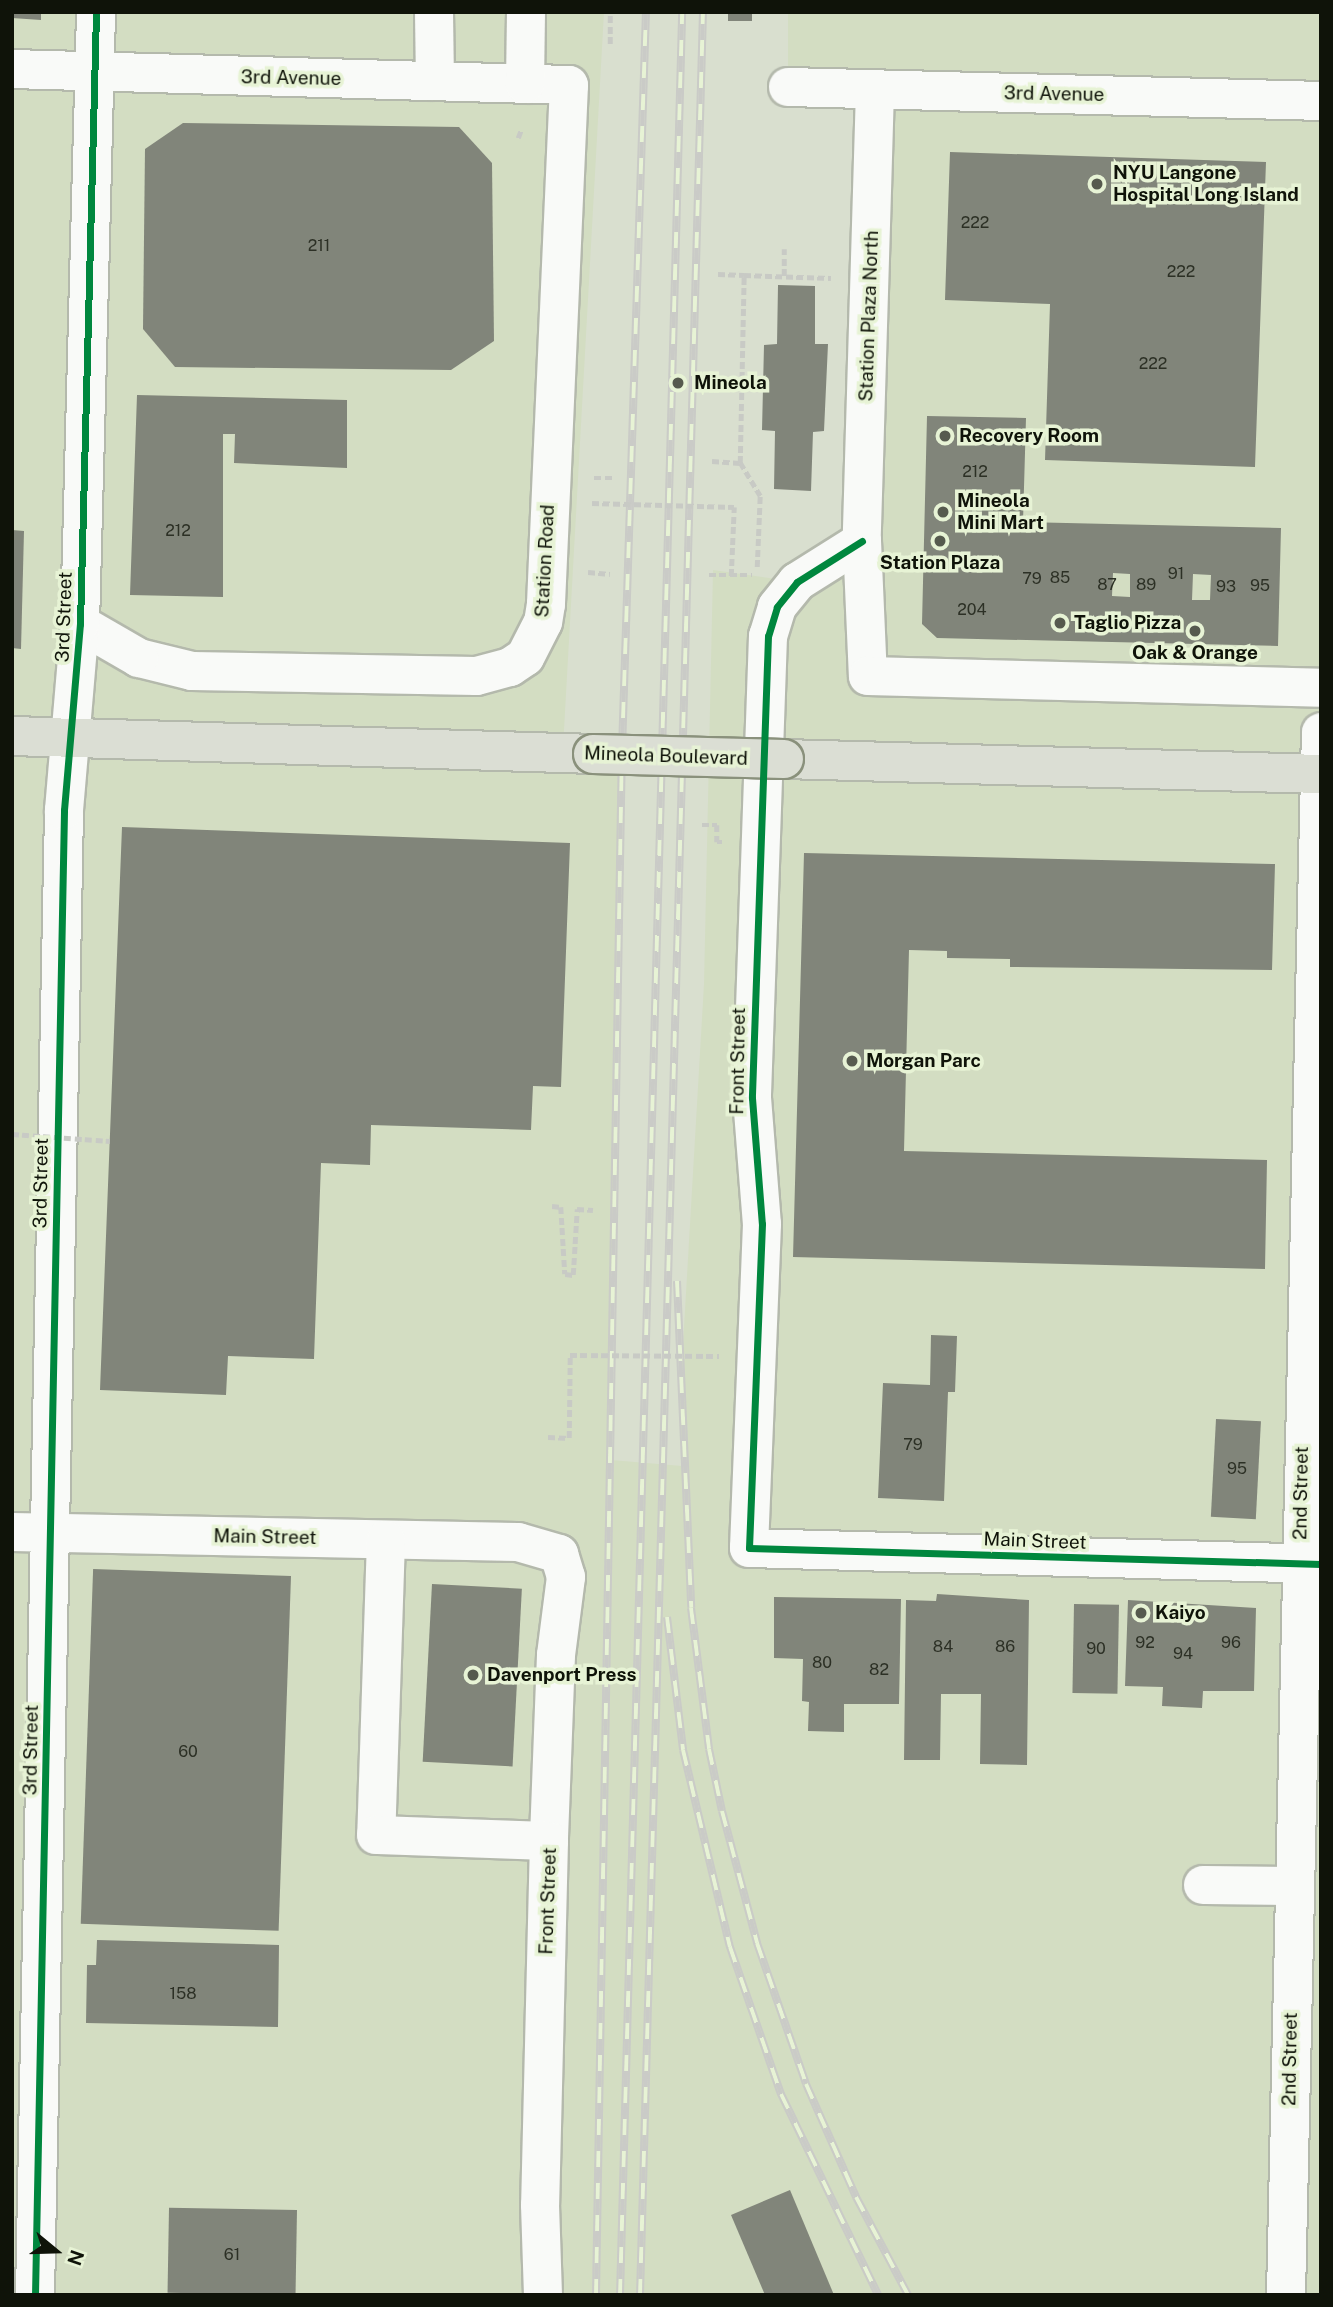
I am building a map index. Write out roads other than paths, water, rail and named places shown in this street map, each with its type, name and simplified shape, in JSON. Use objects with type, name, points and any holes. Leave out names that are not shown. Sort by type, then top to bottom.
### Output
[{"type":"main road","name":"Mineola Boulevard","points":[[12,736],[70,740],[1320,774]]},
{"type":"street","name":"3rd Street","points":[[35,2295],[64,810],[80,624],[96,12]]},
{"type":"street","points":[[435,12],[435,81]]},
{"type":"street","points":[[524,84],[526,12]]},
{"type":"street","name":"3rd Avenue","points":[[12,69],[569,85]]},
{"type":"street","name":"Station Road","points":[[80,624],[139,658],[192,671],[476,677],[510,667],[525,657],[544,622],[546,604],[569,85]]},
{"type":"street","name":"3rd Avenue","points":[[788,87],[1321,101]]},
{"type":"street","name":"Station Plaza North","points":[[875,90],[862,541],[868,676],[1321,688]]},
{"type":"street","name":"Front Street","points":[[749,1548],[762,1224],[752,1098],[768,636],[777,607],[797,582],[862,541]]},
{"type":"street","name":"2nd Street","points":[[1286,2295],[1292,1886],[1310,1563],[1321,733]]},
{"type":"street","name":"Main Street","points":[[12,1532],[518,1542]]},
{"type":"street","points":[[386,1540],[376,1835],[549,1841]]},
{"type":"street","name":"Front Street","points":[[518,1542],[552,1549],[566,1566],[556,1655],[549,1841],[540,2205],[543,2295]]},
{"type":"street","name":"Main Street","points":[[749,1548],[1310,1563]]},
{"type":"street","points":[[1203,1885],[1292,1886]]},
{"type":"railway","points":[[596,2295],[622,750],[646,12]]},
{"type":"railway","points":[[620,2295],[682,12]]},
{"type":"railway","points":[[640,2295],[703,12]]},
{"type":"railway","points":[[677,1281],[691,1608],[709,1749],[722,1811],[757,1943],[806,2084],[856,2197],[908,2295]]},
{"type":"railway","points":[[667,1617],[683,1750],[730,1947],[781,2094],[878,2295]]},
{"type":"place","name":"NYU Langone Hospital Long Island","points":[[1097,184]]},
{"type":"place","name":"Mineola","points":[[678,383]]},
{"type":"place","name":"Recovery Room","points":[[945,436]]},
{"type":"place","name":"Mineola Mini Mart","points":[[943,512]]},
{"type":"place","name":"Station Plaza","points":[[940,541]]},
{"type":"place","name":"Taglio Pizza","points":[[1060,623]]},
{"type":"place","name":"Oak & Orange","points":[[1195,631]]},
{"type":"place","name":"Morgan Parc","points":[[852,1061]]},
{"type":"place","name":"Kaiyo","points":[[1141,1613]]},
{"type":"place","name":"Davenport Press","points":[[473,1675]]}]
